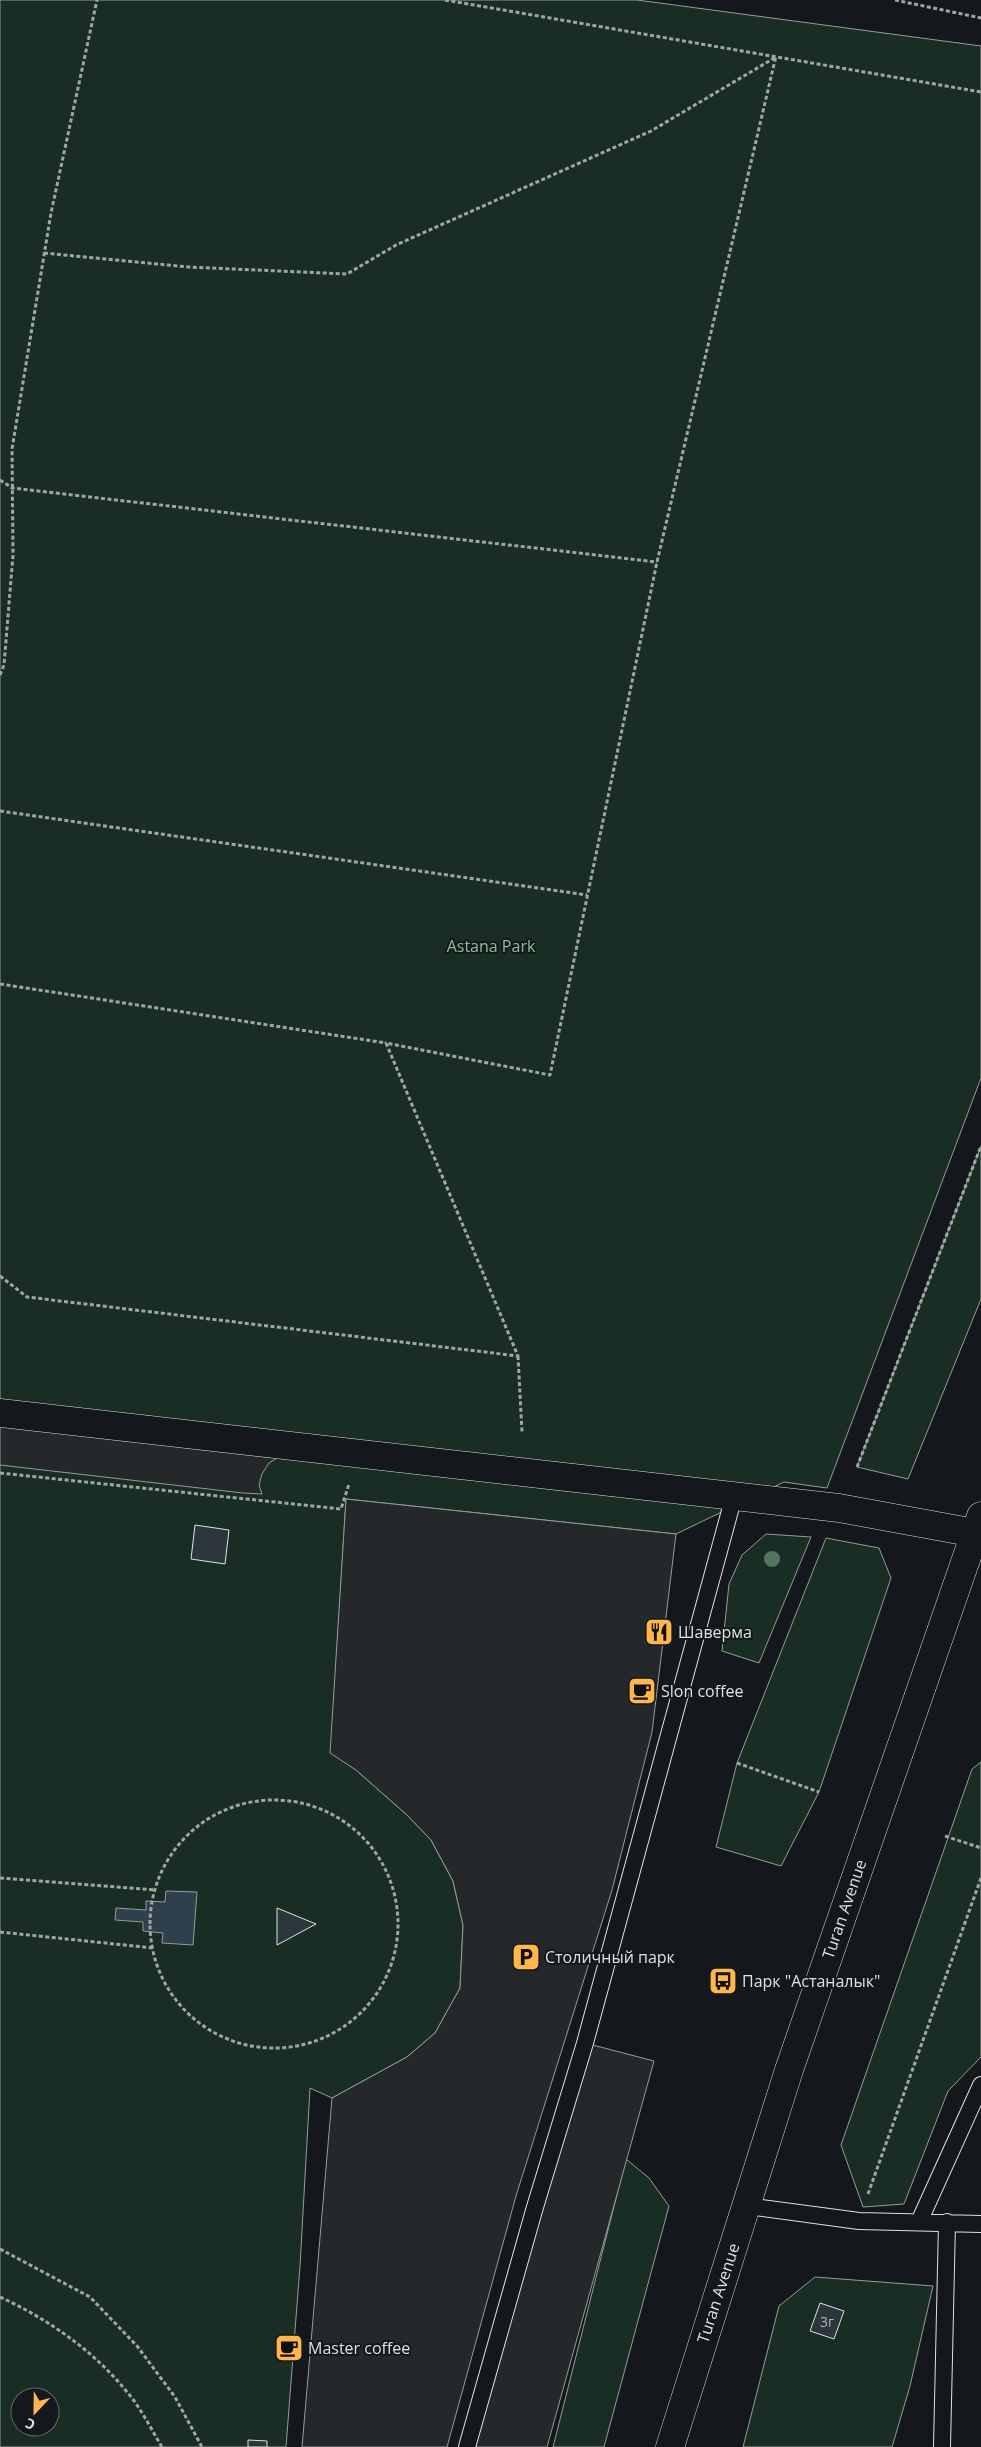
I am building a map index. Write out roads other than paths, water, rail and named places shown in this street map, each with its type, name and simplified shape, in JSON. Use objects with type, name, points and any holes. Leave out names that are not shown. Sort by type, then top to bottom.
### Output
[{"type":"street","points":[[0,1414],[978,1524]]},
{"type":"street","name":"Turan Avenue","points":[[670,2447],[792,2060],[978,1524]]},
{"type":"lane","points":[[467,2447],[535,2207],[585,2043],[734,1496]]},
{"type":"lane","points":[[919,2222],[981,2085]]},
{"type":"lane","points":[[747,2206],[859,2220],[981,2224]]},
{"type":"lane","points":[[942,2447],[947,2222]]},
{"type":"water","points":[[166,1891],[197,1892],[193,1945],[162,1943],[163,1933],[143,1931],[143,1922],[115,1920],[116,1908],[146,1910],[146,1901],[165,1902]]},
{"type":"place","name":"Шаверма","points":[[659,1632]]},
{"type":"place","name":"Slon coffee","points":[[642,1691]]},
{"type":"place","name":"Столичный парк","points":[[526,1957]]},
{"type":"place","name":"Парк \"Астаналык\"","points":[[723,1981]]},
{"type":"place","name":"Master coffee","points":[[289,2348]]},
{"type":"park label","name":"Astana Park","points":[[491,946]]}]
